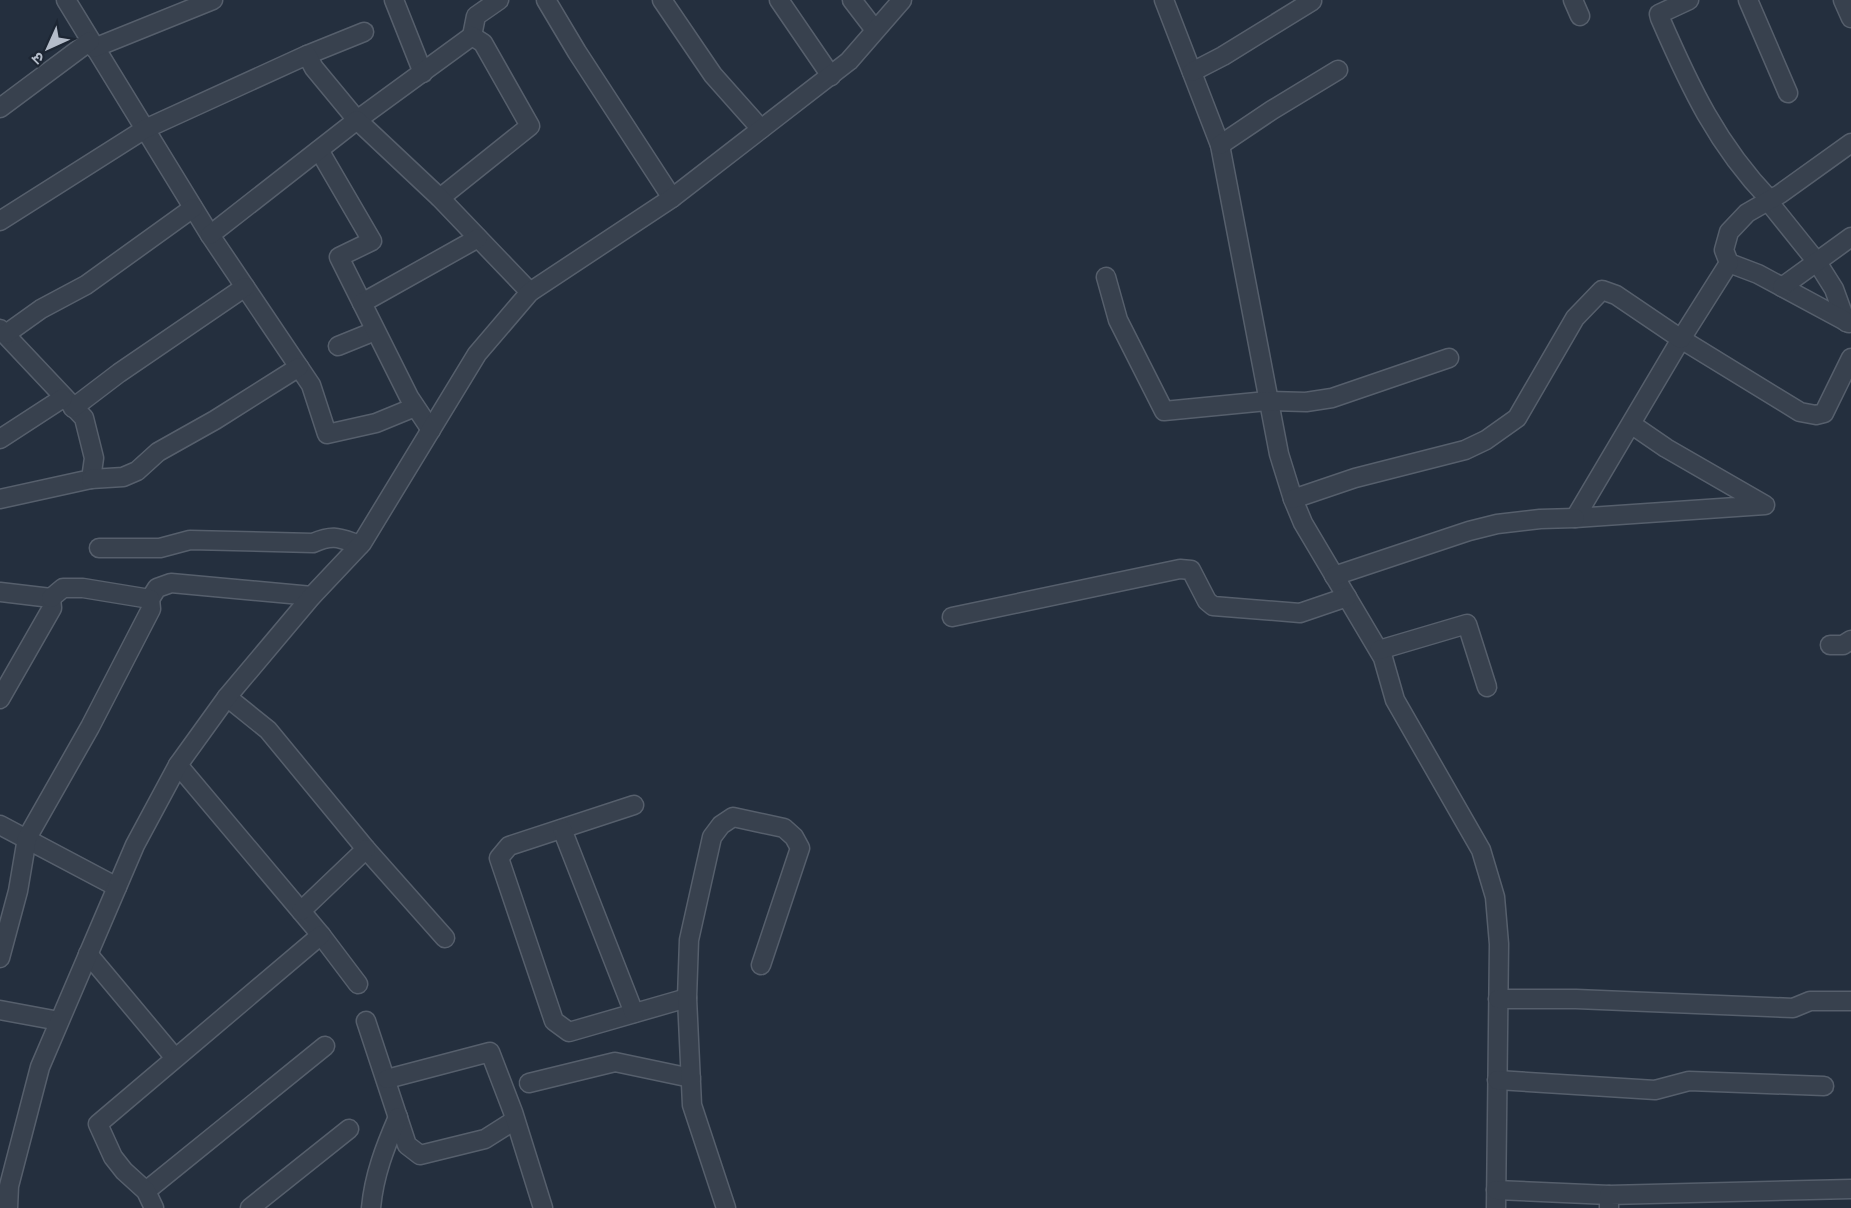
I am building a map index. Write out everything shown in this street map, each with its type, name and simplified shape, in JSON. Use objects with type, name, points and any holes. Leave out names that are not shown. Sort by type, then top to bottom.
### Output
[{"type":"street","points":[[66,0],[210,235],[311,385],[327,434],[376,423],[415,407]]},
{"type":"street","points":[[0,108],[92,44],[213,0]]},
{"type":"street","points":[[394,0],[423,73]]},
{"type":"street","points":[[210,235],[357,120],[472,36],[476,16],[499,0]]},
{"type":"street","points":[[546,0],[672,198]]},
{"type":"street","points":[[662,0],[713,75],[761,129]]},
{"type":"street","points":[[779,0],[831,76]]},
{"type":"street","points":[[852,0],[875,30]]},
{"type":"street","points":[[8,1208],[4,1186],[40,1067],[135,845],[178,765],[227,698],[312,596],[360,545],[477,354],[531,292],[672,198],[849,62],[902,0]]},
{"type":"street","points":[[1164,0],[1220,145],[1267,401],[1293,499],[1303,523],[1379,650],[1395,700],[1480,850],[1495,897],[1499,944],[1496,1199],[1609,1201],[1851,1189]]},
{"type":"street","points":[[1689,0],[1659,14],[1687,79],[1708,120],[1733,156],[1817,262],[1834,289],[1848,323]]},
{"type":"street","points":[[1748,0],[1788,93]]},
{"type":"street","points":[[1192,72],[1223,56],[1312,1]]},
{"type":"street","points":[[0,221],[145,129],[307,55],[364,32]]},
{"type":"street","points":[[440,198],[530,126],[483,42],[472,36]]},
{"type":"street","points":[[307,55],[314,68],[357,120],[440,198],[531,292]]},
{"type":"street","points":[[1220,145],[1338,70]]},
{"type":"street","points":[[1848,323],[1758,274],[1729,263],[1724,250],[1729,232],[1747,213],[1851,143]]},
{"type":"street","points":[[319,150],[372,241],[339,256],[415,407],[431,430]]},
{"type":"street","points":[[91,479],[94,459],[84,418],[3,332],[86,285],[193,208]]},
{"type":"street","points":[[1782,287],[1851,237]]},
{"type":"street","points":[[362,303],[478,238]]},
{"type":"street","points":[[1575,518],[1729,263]]},
{"type":"street","points":[[1106,277],[1118,320],[1164,411],[1267,401],[1306,402],[1332,398],[1449,358]]},
{"type":"street","points":[[0,439],[119,373],[245,287]]},
{"type":"street","points":[[1293,499],[1355,478],[1465,450],[1486,440],[1517,418],[1575,318],[1602,290],[1616,295],[1800,412],[1816,415],[1824,413],[1851,358]]},
{"type":"street","points":[[338,346],[375,331]]},
{"type":"street","points":[[0,499],[91,479],[123,477],[137,471],[158,452],[215,420],[299,367]]},
{"type":"street","points":[[1334,576],[1469,531],[1497,524],[1540,519],[1766,505],[1666,448],[1631,424]]},
{"type":"street","points":[[99,548],[160,548],[190,540],[313,543],[326,537],[336,536],[360,545]]},
{"type":"street","points":[[952,617],[1180,569],[1191,570],[1207,601],[1213,606],[1300,613],[1347,597]]},
{"type":"street","points":[[0,958],[18,891],[27,838],[90,727],[151,609],[150,599],[157,588],[171,583],[312,596]]},
{"type":"street","points":[[0,592],[51,598],[63,588],[83,588],[150,599]]},
{"type":"street","points":[[0,699],[52,608],[51,598]]},
{"type":"street","points":[[1379,650],[1467,624],[1487,687]]},
{"type":"street","points":[[1830,645],[1844,645],[1851,640]]},
{"type":"street","points":[[227,698],[268,730],[366,849],[446,938]]},
{"type":"street","points":[[178,765],[321,935],[358,984]]},
{"type":"street","points":[[634,805],[509,846],[499,858],[554,1021],[569,1032],[687,998]]},
{"type":"street","points":[[726,1208],[692,1105],[687,998],[689,940],[712,837],[721,825],[734,817],[784,828],[794,837],[800,848],[761,965]]},
{"type":"street","points":[[0,825],[117,887]]},
{"type":"street","points":[[562,829],[634,1013]]},
{"type":"street","points":[[301,911],[366,849]]},
{"type":"street","points":[[321,935],[98,1124],[113,1157],[150,1200],[325,1046]]},
{"type":"street","points":[[88,954],[175,1058]]},
{"type":"street","points":[[1498,999],[1576,999],[1793,1008],[1810,1001],[1851,1001]]},
{"type":"street","points":[[0,1010],[59,1021]]},
{"type":"street","points":[[366,1021],[407,1145],[420,1155],[485,1139],[515,1120]]},
{"type":"street","points":[[387,1079],[490,1052],[543,1208]]},
{"type":"street","points":[[530,1083],[615,1062],[691,1078]]},
{"type":"street","points":[[1497,1080],[1655,1090],[1689,1081],[1824,1086]]},
{"type":"street","points":[[371,1208],[380,1159],[398,1117]]},
{"type":"street","points":[[250,1208],[349,1129]]}]
